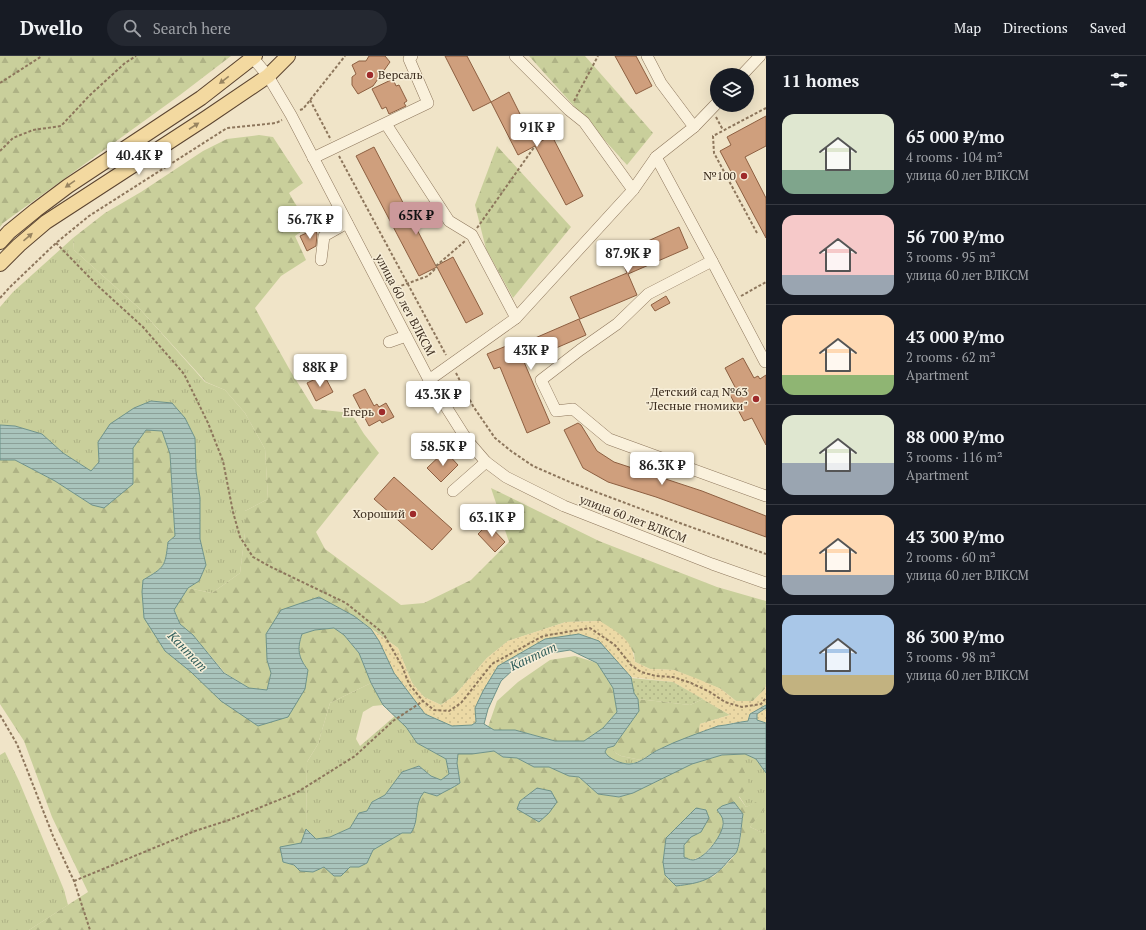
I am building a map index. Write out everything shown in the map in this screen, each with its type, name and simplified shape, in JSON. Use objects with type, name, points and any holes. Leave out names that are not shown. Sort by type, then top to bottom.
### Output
[{"type":"main road","points":[[0,264],[19,245],[46,222],[268,76],[288,56]]},
{"type":"main road","points":[[0,242],[9,232],[68,186],[201,98],[254,57]]},
{"type":"street","points":[[313,158],[428,103],[409,59],[412,56]]},
{"type":"street","points":[[515,56],[569,110],[584,122],[633,190]]},
{"type":"street","points":[[647,56],[661,83],[694,127]]},
{"type":"street","points":[[749,68],[760,56]]},
{"type":"street","name":"улица 60 лет ВЛКСМ","points":[[254,57],[268,76],[291,115],[429,380],[467,440],[486,462],[506,477],[564,506],[712,564],[766,582]]},
{"type":"street","points":[[429,380],[516,318],[633,190],[656,157],[694,127],[710,110]]},
{"type":"street","points":[[386,124],[449,221],[472,235],[516,318]]},
{"type":"street","points":[[656,157],[765,362]]},
{"type":"street","points":[[321,260],[324,236],[347,223]]},
{"type":"street","points":[[712,261],[648,294],[617,324],[541,380],[556,412],[573,409],[609,439],[766,496]]},
{"type":"street","points":[[389,342],[406,336]]},
{"type":"street","points":[[453,491],[486,462]]},
{"type":"path","points":[[0,83],[42,56]]},
{"type":"path","points":[[0,151],[13,138],[33,130],[61,126],[94,91],[125,63],[136,56]]},
{"type":"path","points":[[0,298],[56,243],[89,216],[226,128],[276,123],[303,109],[345,56]]},
{"type":"path","points":[[310,100],[473,406],[495,438],[533,466],[572,483],[645,511],[766,554]]},
{"type":"path","points":[[757,233],[714,153],[713,136],[766,108]]},
{"type":"path","points":[[717,118],[724,131]]},
{"type":"path","points":[[436,266],[472,235],[535,146]]},
{"type":"path","points":[[56,243],[98,286],[143,327],[184,374],[208,423],[220,455],[240,536],[253,556],[271,567],[346,603],[383,633],[402,666],[409,684],[423,701],[434,710],[448,711],[461,703],[492,664],[543,636],[590,628],[615,645],[631,665],[641,672],[656,676],[673,677],[691,683],[710,692],[725,702],[742,707],[761,704],[766,698]]},
{"type":"path","points":[[733,300],[766,282]]},
{"type":"path","points":[[74,881],[194,831],[229,820],[296,793],[355,756],[394,722],[423,701]]},
{"type":"path","points":[[0,715],[17,744],[53,836],[74,881],[90,930]]},
{"type":"green space","points":[[0,56],[231,56],[180,95],[3,223],[0,227]]},
{"type":"green space","points":[[529,56],[585,56],[653,133],[627,165]]},
{"type":"green space","points":[[259,135],[273,137],[303,183],[289,193],[305,220],[302,231],[295,236],[306,260],[281,276],[255,308],[314,409],[351,413],[364,434],[379,453],[316,532],[325,549],[401,605],[424,603],[471,580],[509,542],[491,488],[599,541],[717,587],[766,601],[766,684],[765,689],[753,701],[736,701],[721,689],[674,670],[650,669],[635,662],[634,653],[600,621],[566,622],[508,641],[487,658],[455,695],[441,705],[424,697],[412,683],[398,648],[354,616],[319,597],[267,660],[271,673],[267,690],[249,688],[225,673],[193,635],[180,624],[174,609],[188,588],[212,593],[240,573],[245,533],[245,511],[268,499],[265,449],[245,413],[225,390],[206,382],[139,308],[74,250],[73,238],[105,213],[141,192],[203,151],[227,139]]},
{"type":"green space","points":[[497,146],[571,227],[513,298],[486,249],[475,205]]},
{"type":"green space","points":[[73,238],[74,250],[139,308],[205,382],[225,390],[245,413],[265,449],[268,499],[245,511],[245,533],[240,573],[212,593],[188,588],[199,581],[206,565],[200,539],[200,498],[196,471],[172,403],[151,401],[134,408],[98,442],[99,462],[91,471],[63,453],[42,434],[15,426],[0,425],[0,307],[13,292]]},
{"type":"green space","points":[[146,430],[162,431],[170,454],[175,536],[168,542],[163,566],[143,580],[165,651],[258,726],[308,670],[299,653],[299,644],[302,634],[315,630],[334,628],[344,635],[359,653],[371,683],[330,703],[318,744],[307,762],[306,829],[301,843],[284,862],[313,872],[324,867],[341,875],[350,867],[359,867],[367,863],[373,850],[415,827],[418,799],[424,792],[437,796],[460,783],[457,763],[458,754],[494,751],[503,757],[517,758],[534,767],[549,767],[569,776],[579,777],[598,794],[619,797],[633,793],[692,764],[722,755],[742,764],[749,785],[739,797],[746,807],[758,801],[764,809],[750,827],[766,834],[766,930],[29,930],[88,892],[52,817],[24,741],[0,704],[0,460],[15,460],[55,481],[92,505],[133,484],[133,448]],"holes":[[[743,814],[739,847],[729,861],[713,877],[663,862],[666,838],[678,827],[701,832],[689,838],[684,847],[683,857],[692,860],[702,856],[717,840],[722,830],[723,821]]]},
{"type":"green space","points":[[575,656],[597,663],[613,688],[617,712],[603,728],[584,741],[555,741],[515,730],[494,730],[488,727],[497,701],[518,682],[550,660]]},
{"type":"green space","points":[[631,678],[673,682],[703,699],[690,705],[638,699],[634,693]]},
{"type":"green space","points":[[371,683],[383,705],[373,706],[363,712],[356,739],[360,746],[395,716],[406,727],[417,743],[446,759],[449,774],[441,780],[431,776],[419,766],[402,772],[385,795],[372,802],[367,811],[359,813],[350,828],[330,837],[316,839],[306,829],[307,762],[318,744],[330,703]]},
{"type":"green space","points":[[638,699],[690,705],[703,699],[730,715],[700,724],[699,733],[659,749],[641,760],[621,756],[614,752],[614,746],[639,711]]},
{"type":"green space","points":[[614,746],[614,752],[621,756],[641,760],[632,764],[620,763],[605,753],[607,748]]},
{"type":"green space","points":[[5,752],[19,781],[64,890],[68,905],[29,930],[0,930],[0,755]]},
{"type":"green space","points":[[745,754],[756,759],[766,773],[766,834],[750,827],[763,809],[758,802],[746,807],[739,796],[722,755]]},
{"type":"sand","points":[[600,621],[623,637],[631,647],[635,662],[650,669],[674,670],[698,679],[721,689],[736,701],[753,701],[765,689],[766,684],[766,705],[748,721],[736,722],[699,733],[700,724],[730,715],[673,682],[631,677],[599,641],[579,634],[498,666],[475,708],[476,722],[472,725],[452,726],[425,714],[394,673],[379,641],[371,629],[398,648],[412,683],[424,697],[441,705],[455,695],[487,658],[508,641],[566,622]]},
{"type":"sand","points":[[766,708],[766,723],[757,720],[757,714]]},
{"type":"water","name":"Кантат","points":[[151,401],[172,403],[185,418],[195,438],[196,471],[200,498],[200,539],[206,565],[199,581],[188,588],[174,610],[180,624],[193,635],[224,673],[249,688],[267,690],[271,673],[267,660],[266,634],[281,610],[319,597],[354,616],[371,629],[379,641],[394,673],[425,714],[452,726],[472,725],[476,722],[475,708],[498,666],[545,639],[579,634],[599,641],[631,677],[634,693],[638,699],[639,711],[614,746],[607,748],[605,752],[609,757],[619,762],[633,764],[660,749],[696,734],[718,726],[748,721],[750,714],[766,705],[766,708],[757,714],[757,720],[766,723],[766,773],[756,759],[745,754],[722,755],[692,764],[633,793],[619,797],[598,794],[579,777],[569,776],[549,767],[534,767],[517,758],[503,757],[494,751],[458,754],[457,763],[460,783],[437,796],[424,792],[417,807],[414,828],[411,833],[402,833],[373,850],[367,863],[359,867],[350,867],[341,876],[334,876],[324,867],[313,872],[300,871],[294,865],[283,862],[280,847],[301,843],[306,829],[316,839],[330,837],[350,828],[359,813],[367,811],[372,802],[385,795],[402,772],[419,766],[431,776],[441,780],[449,774],[446,759],[417,743],[406,727],[383,705],[371,683],[359,653],[344,635],[334,628],[315,630],[302,634],[299,644],[299,653],[308,670],[305,689],[288,717],[258,726],[221,701],[191,672],[165,651],[144,618],[142,592],[143,580],[163,566],[168,542],[175,536],[170,454],[162,431],[146,430],[133,448],[133,484],[104,508],[92,505],[55,481],[15,460],[0,460],[0,425],[15,426],[42,434],[63,453],[91,471],[99,462],[98,442],[110,424],[134,408]],"holes":[[[570,650],[597,663],[613,688],[617,712],[603,728],[584,741],[555,741],[515,730],[494,730],[484,724],[488,709],[501,681],[515,668],[545,654]]]},
{"type":"water","points":[[537,788],[551,791],[557,802],[549,813],[539,822],[517,809],[520,801]]},
{"type":"water","points":[[734,802],[743,814],[736,853],[712,876],[700,882],[676,886],[665,875],[663,862],[666,838],[696,808],[706,810],[709,818],[701,832],[691,837],[684,845],[684,857],[692,860],[698,859],[713,845],[721,832],[723,820],[717,810],[722,806]]},
{"type":"building","name":"Версаль","points":[[369,56],[385,56],[390,62],[373,86],[358,94],[352,85],[352,77],[356,74],[352,65],[359,61],[366,61]]},
{"type":"building","points":[[445,56],[467,56],[491,102],[473,111]]},
{"type":"building","points":[[615,56],[636,56],[652,86],[636,94]]},
{"type":"building","points":[[393,79],[396,86],[399,85],[407,101],[404,103],[406,106],[389,114],[386,107],[382,109],[372,89]]},
{"type":"building","points":[[509,92],[535,144],[552,136],[583,196],[566,205],[535,146],[518,155],[491,102]]},
{"type":"building","name":"№100","points":[[766,116],[766,146],[745,157],[766,198],[766,238],[720,151],[731,145],[727,137]]},
{"type":"building","points":[[374,147],[436,266],[453,257],[483,314],[466,323],[437,267],[419,276],[356,156]]},
{"type":"building","points":[[679,227],[688,248],[628,274],[637,295],[580,319],[570,297],[627,273],[619,254]]},
{"type":"building","points":[[315,229],[317,234],[316,246],[307,251],[300,236]]},
{"type":"building","points":[[666,296],[670,303],[655,311],[651,305]]},
{"type":"building","points":[[579,319],[586,335],[524,362],[550,423],[527,433],[500,367],[494,369],[487,354],[511,344],[512,348]]},
{"type":"building","name":"Детский сад №63 \"Лесные гномики\"","points":[[743,358],[754,378],[758,376],[760,379],[766,375],[766,445],[752,418],[744,421],[728,391],[735,387],[725,368]]},
{"type":"building","points":[[324,375],[333,392],[316,401],[307,383]]},
{"type":"building","points":[[365,389],[374,406],[377,404],[379,407],[386,403],[394,417],[382,423],[380,420],[369,426],[353,395]]},
{"type":"building","points":[[578,423],[581,425],[597,451],[614,462],[702,491],[766,516],[766,537],[656,497],[608,482],[583,468],[564,430]]},
{"type":"building","points":[[445,451],[458,465],[441,482],[427,468]]},
{"type":"building","name":"Хороший","points":[[394,477],[452,529],[432,550],[374,499]]},
{"type":"building","points":[[488,524],[505,542],[495,552],[478,534]]},
{"type":"place","name":"Версаль","points":[[370,75]]},
{"type":"place","name":"№100","points":[[744,176]]},
{"type":"place","name":"Детский сад №63 \"Лесные гномики\"","points":[[756,399]]},
{"type":"place","name":"Егерь","points":[[382,412]]},
{"type":"place","name":"Хороший","points":[[413,514]]}]
